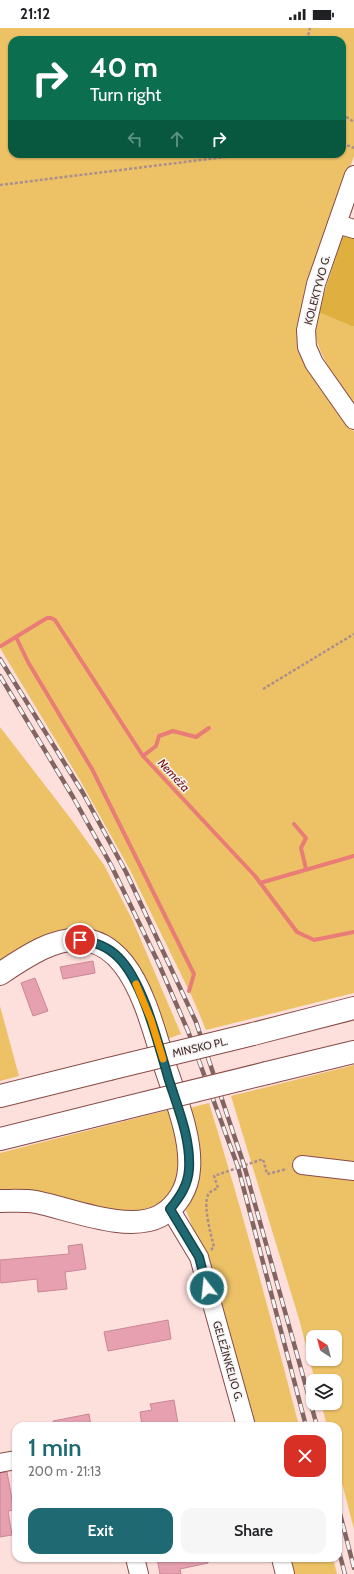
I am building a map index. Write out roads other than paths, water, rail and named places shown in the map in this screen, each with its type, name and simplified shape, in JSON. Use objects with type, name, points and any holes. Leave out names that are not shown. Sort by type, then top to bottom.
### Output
[{"type":"highway","points":[[0,974],[42,948],[62,942],[80,940],[94,942],[108,948],[119,958],[135,983],[151,1020],[182,1122],[188,1151],[189,1169],[187,1182],[180,1197],[170,1209],[160,1216],[147,1221],[114,1221],[35,1202],[0,1201]]},
{"type":"highway","name":"MINSKO PL.","points":[[0,1096],[354,1008]]},
{"type":"highway","points":[[0,1139],[354,1052]]},
{"type":"street","name":"KOLEKTYVO G.","points":[[354,175],[316,284],[306,330],[308,347],[314,363],[354,420]]},
{"type":"street","points":[[337,224],[354,229]]},
{"type":"street","points":[[302,1166],[354,1171]]},
{"type":"street","name":"GELEŽINKELIO G.","points":[[170,1209],[199,1257],[245,1422]]},
{"type":"street","points":[[0,1464],[12,1461]]},
{"type":"street","points":[[136,1562],[139,1574]]},
{"type":"street","points":[[282,1562],[285,1574]]},
{"type":"waterway","name":"Nemėža","points":[[1,646],[47,618],[55,620],[143,756],[255,876],[297,932],[314,940],[354,932]]},
{"type":"waterway","points":[[16,637],[28,662],[92,769],[194,974],[189,991]]},
{"type":"waterway","points":[[143,756],[156,746],[159,736],[173,731],[196,737],[209,728]]},
{"type":"waterway","points":[[294,824],[306,838],[301,848],[306,869]]},
{"type":"waterway","points":[[260,883],[354,856]]},
{"type":"railway","points":[[0,659],[83,793],[126,872],[196,1022],[244,1165],[316,1422]]},
{"type":"railway","points":[[0,676],[73,797],[111,865],[158,962],[188,1031],[238,1167],[305,1422]]},
{"type":"railway","points":[[342,1522],[354,1568]]},
{"type":"railway","points":[[342,1562],[345,1574]]}]
